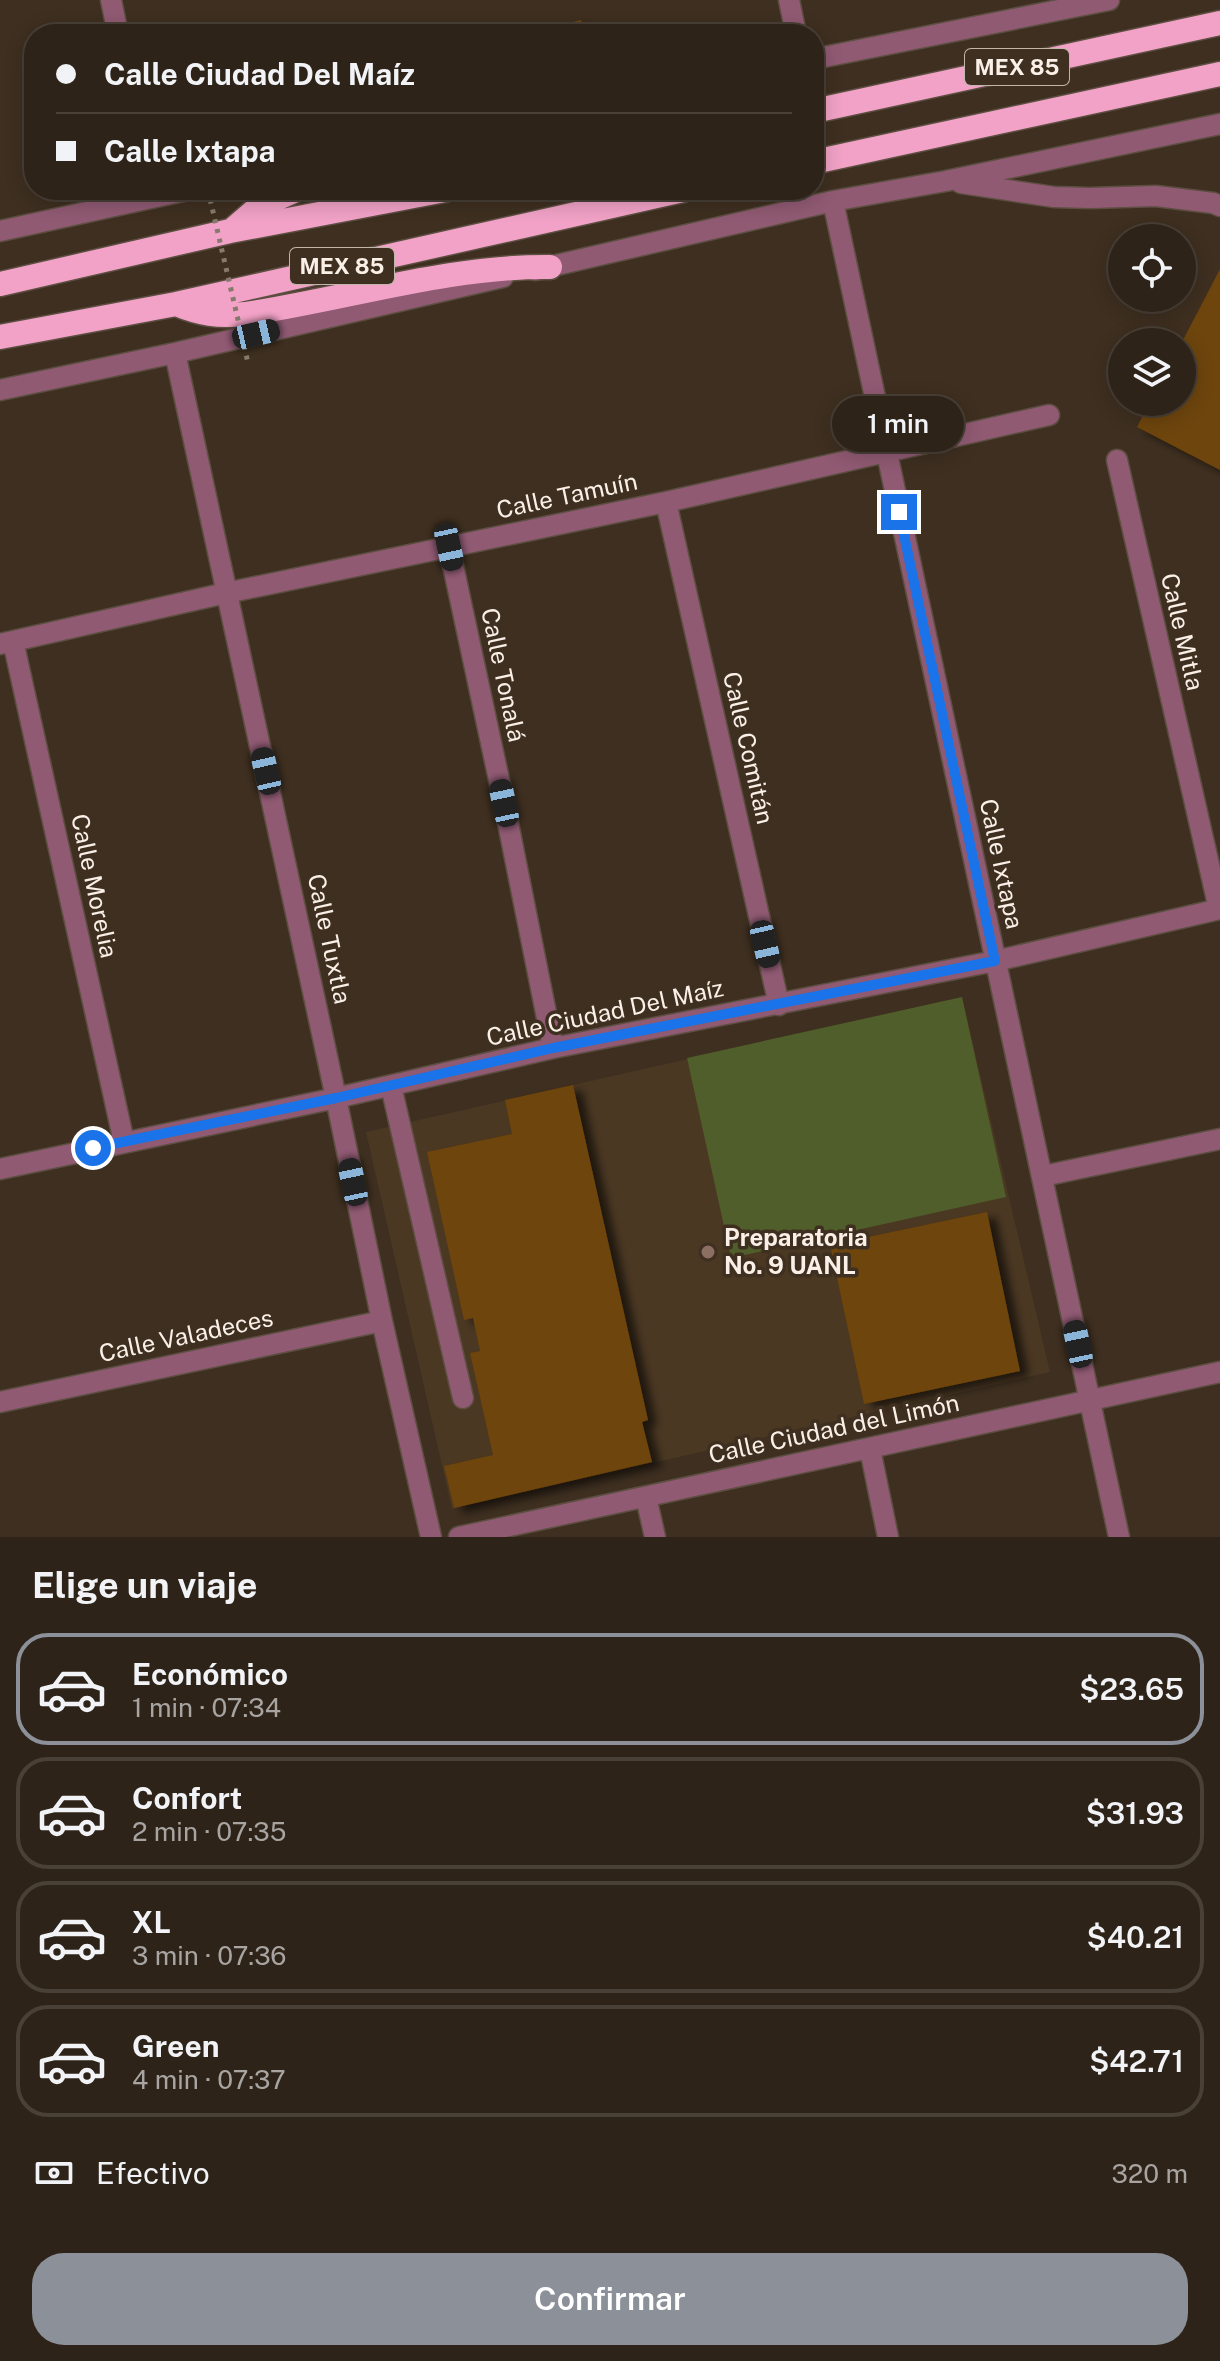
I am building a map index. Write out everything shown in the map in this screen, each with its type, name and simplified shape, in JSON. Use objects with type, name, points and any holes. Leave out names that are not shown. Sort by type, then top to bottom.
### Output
[{"type":"highway","name":"MEX 85","points":[[824,109],[1220,23]]},
{"type":"highway","name":"MEX 85","points":[[824,160],[1220,74]]},
{"type":"highway","points":[[230,231],[260,206],[274,200]]},
{"type":"highway","name":"MEX 85","points":[[0,284],[230,231],[393,200]]},
{"type":"highway","name":"MEX 85","points":[[0,337],[176,304],[639,200]]},
{"type":"highway","points":[[176,304],[204,314],[222,316],[274,310],[458,273],[550,267]]},
{"type":"street","points":[[111,0],[116,24]]},
{"type":"street","points":[[789,0],[794,24]]},
{"type":"street","points":[[824,57],[1109,0]]},
{"type":"street","points":[[0,390],[175,353],[833,201],[946,181],[1220,124]]},
{"type":"street","points":[[946,181],[1054,197],[1156,196],[1218,204]]},
{"type":"street","points":[[0,231],[128,200]]},
{"type":"street","name":"Calle Ixtapa","points":[[833,201],[1119,1537]]},
{"type":"street","name":"Calle Tuxtla","points":[[175,353],[431,1537]]},
{"type":"street","name":"Calle Tamuín","points":[[7,642],[226,593],[666,502],[1049,415]]},
{"type":"street","name":"Calle Mitla","points":[[1117,460],[1220,909]]},
{"type":"street","name":"Calle Comitán","points":[[666,502],[779,1005]]},
{"type":"street","name":"Calle Tonalá","points":[[449,547],[553,1048]]},
{"type":"street","name":"Calle Morelia","points":[[7,642],[124,1142]]},
{"type":"street","name":"Calle Ciudad Del Maíz","points":[[0,1169],[391,1086],[553,1048],[995,961],[1220,909]]},
{"type":"street","points":[[391,1086],[463,1398]]},
{"type":"street","points":[[1043,1176],[1220,1139]]},
{"type":"street","name":"Calle Valadeces","points":[[0,1402],[382,1321]]},
{"type":"street","name":"Calle Ciudad del Limón","points":[[459,1537],[1220,1372]]},
{"type":"street","points":[[870,1449],[888,1537]]},
{"type":"street","points":[[646,1497],[655,1537]]},
{"type":"path","points":[[210,200],[248,363]]},
{"type":"shaded area","name":"Preparatoria No. 9 UANL","points":[[962,997],[1050,1372],[452,1509],[366,1132]]},
{"type":"green space","points":[[962,997],[1006,1197],[731,1258],[687,1058]]},
{"type":"building","points":[[1220,269],[1220,470],[1137,427],[1143,416],[1196,416],[1196,328],[1189,328]]},
{"type":"building","points":[[573,1085],[648,1420],[642,1422],[652,1462],[454,1508],[444,1466],[493,1455],[470,1353],[480,1351],[473,1318],[464,1320],[427,1152],[512,1134],[505,1100]]},
{"type":"building","points":[[987,1212],[1020,1371],[864,1404],[830,1245]]},
{"type":"place","name":"Preparatoria No. 9 UANL","points":[[708,1252]]},
{"type":"route","points":[[93,1148],[336,1098],[553,1048],[995,961],[899,512]]}]
